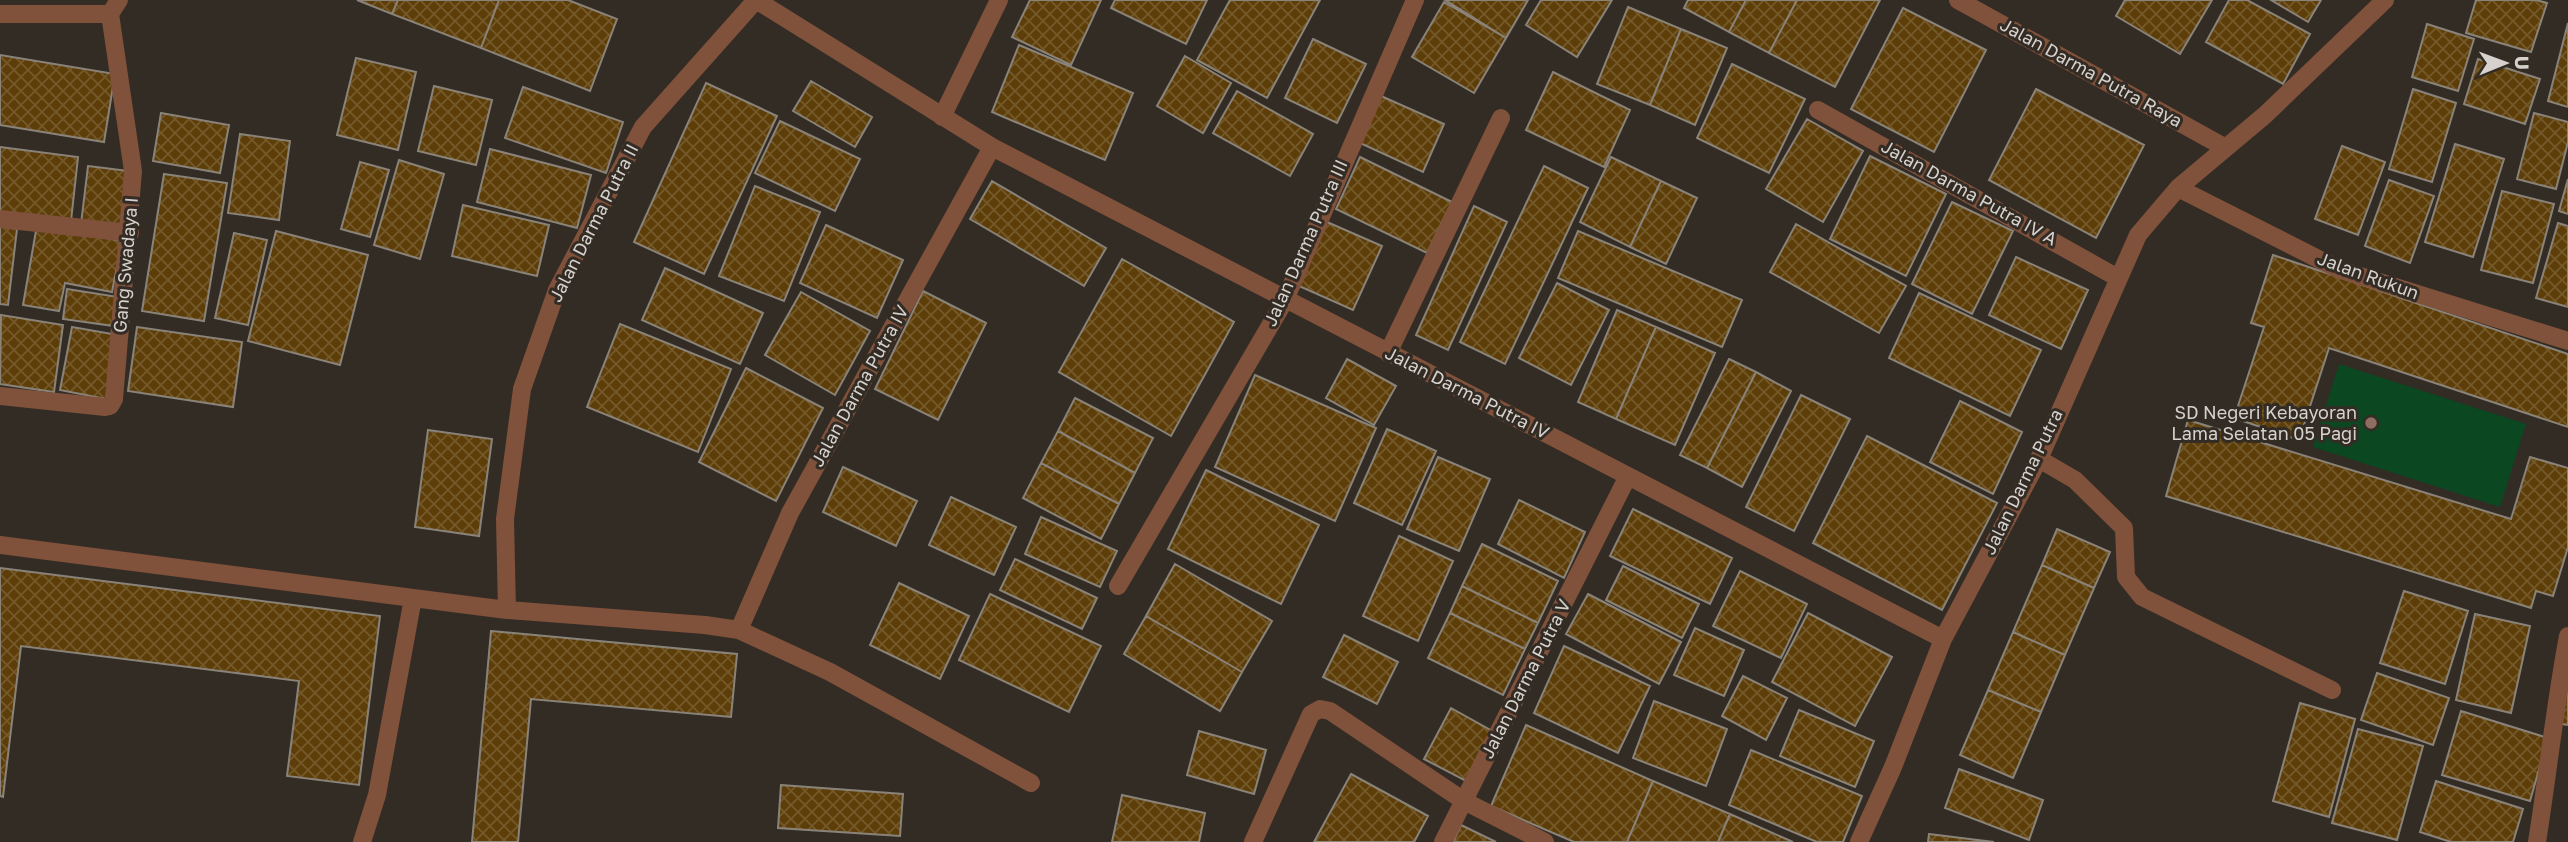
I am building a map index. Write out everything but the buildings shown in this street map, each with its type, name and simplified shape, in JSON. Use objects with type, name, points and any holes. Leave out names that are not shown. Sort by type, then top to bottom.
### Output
[{"type":"street","name":"Jalan Darma Putra IV","points":[[756,0],[992,147],[1943,639]]},
{"type":"street","name":"Jalan Darma Putra II","points":[[507,610],[505,519],[522,389],[557,290],[643,127],[756,0]]},
{"type":"street","points":[[942,117],[999,0]]},
{"type":"street","name":"Jalan Darma Putra III","points":[[1118,586],[1285,300],[1415,0]]},
{"type":"street","name":"Jalan Darma Putra Raya","points":[[1958,0],[2224,147]]},
{"type":"street","name":"Jalan Darma Putra","points":[[1859,842],[1894,767],[1943,639],[2039,459],[2138,235],[2178,188],[2265,115],[2385,0]]},
{"type":"street","points":[[0,14],[115,7]]},
{"type":"street","name":"Gang Swadaya I","points":[[0,396],[110,407],[114,399],[130,233],[133,171],[115,7]]},
{"type":"street","name":"Jalan Darma Putra IV A","points":[[1818,110],[2118,278]]},
{"type":"street","points":[[1388,353],[1501,118]]},
{"type":"street","name":"Jalan Darma Putra IV","points":[[738,630],[790,513],[992,147]]},
{"type":"street","name":"Jalan Rukun","points":[[2178,188],[2338,269],[2568,341]]},
{"type":"street","points":[[0,219],[130,233]]},
{"type":"street","points":[[2039,459],[2075,480],[2124,528],[2126,577],[2142,597],[2332,690]]},
{"type":"street","name":"Jalan Darma Putra V","points":[[1443,842],[1628,476]]},
{"type":"street","points":[[0,545],[507,610],[738,630],[830,672],[1031,783]]},
{"type":"street","points":[[362,842],[377,795],[413,598]]},
{"type":"street","points":[[2537,842],[2553,716],[2568,636]]},
{"type":"street","points":[[1253,842],[1311,714],[1320,709],[1331,711],[1464,801],[1545,842]]},
{"type":"green space","points":[[2339,364],[2526,424],[2500,507],[2313,447]]},
{"type":"place","name":"SD Negeri Kebayoran Lama Selatan 05 Pagi","points":[[2371,423]]}]
